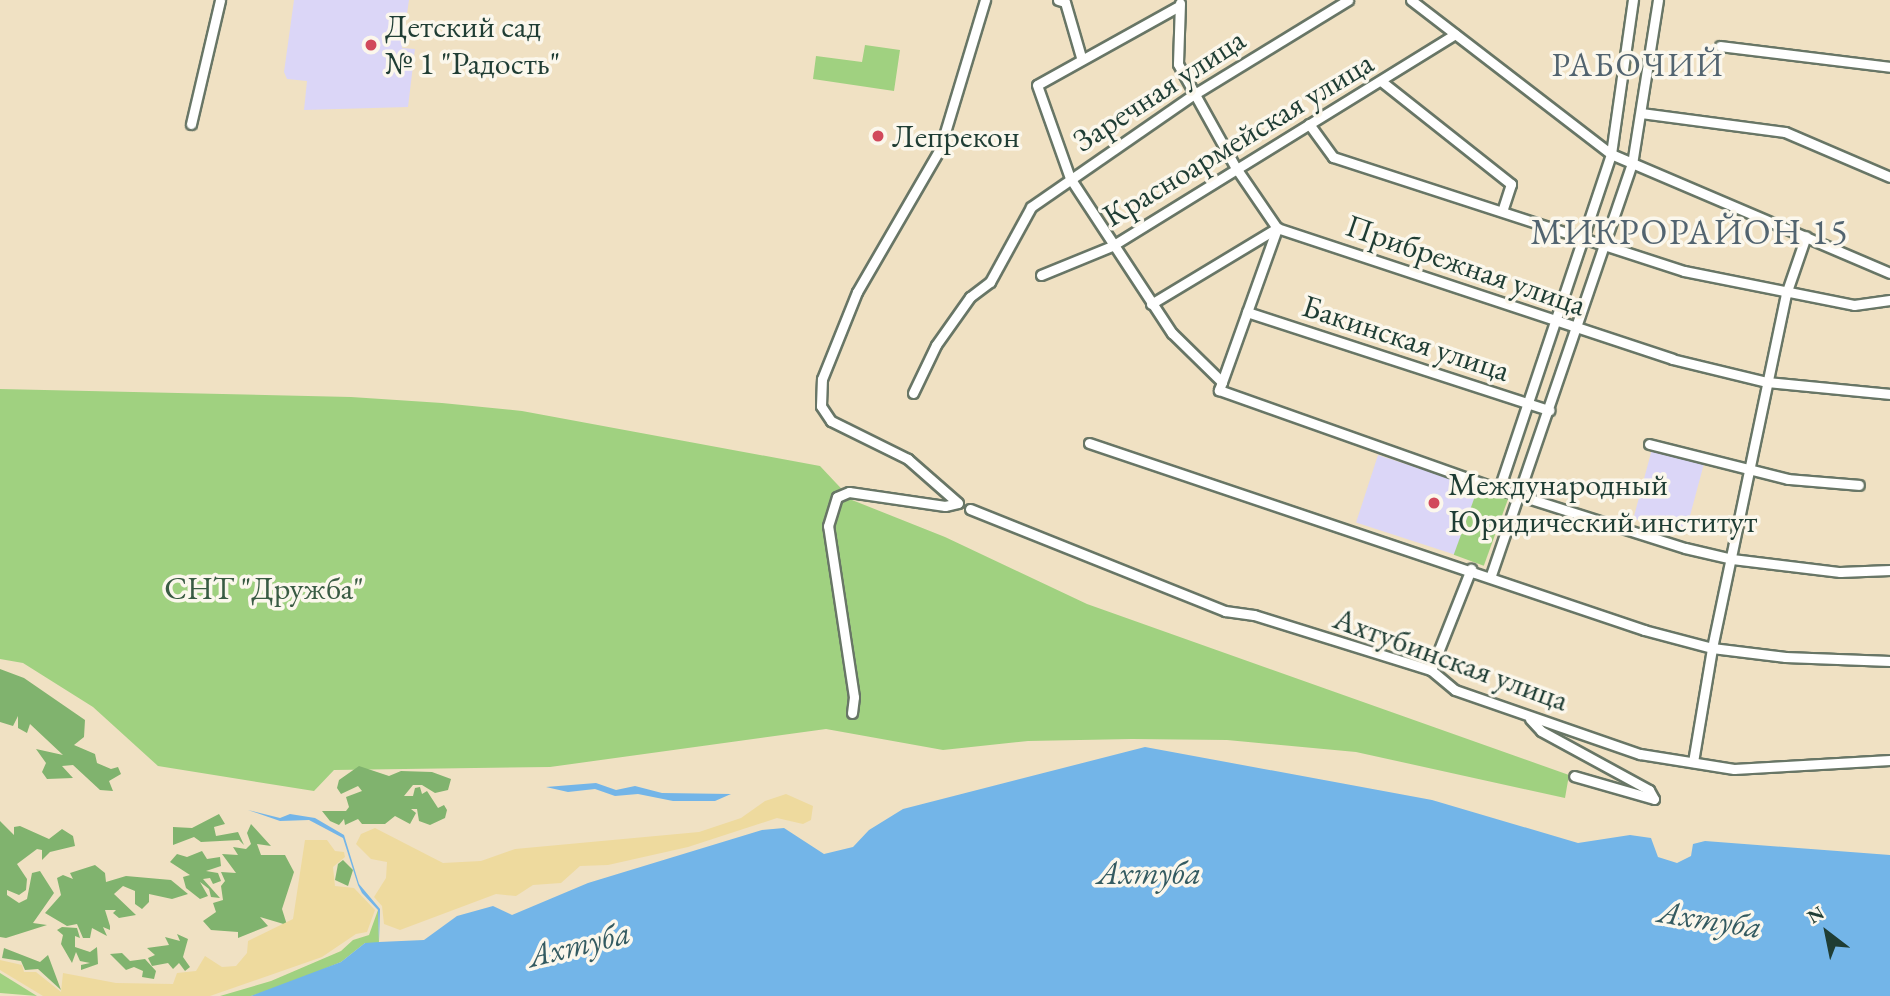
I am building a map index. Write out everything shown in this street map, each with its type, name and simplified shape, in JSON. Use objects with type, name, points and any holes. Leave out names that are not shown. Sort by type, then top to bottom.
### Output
[{"type":"street","points":[[191,124],[220,0]]},
{"type":"street","points":[[852,713],[854,697],[828,526],[837,498],[849,492],[945,506],[958,503],[908,459],[831,421],[821,405],[822,379],[857,292],[940,149],[985,0]]},
{"type":"street","points":[[1058,0],[1065,2],[1081,57]]},
{"type":"street","name":"Заречная улица","points":[[913,393],[936,345],[970,297],[990,282],[1031,207],[1193,95],[1348,0]]},
{"type":"street","points":[[1411,0],[1611,154],[1890,273]]},
{"type":"street","points":[[1499,489],[1611,154],[1633,0]]},
{"type":"street","points":[[1491,575],[1632,164],[1658,0]]},
{"type":"street","points":[[1180,3],[1081,57],[1037,85],[1070,178],[1112,246],[1187,351],[1222,382]]},
{"type":"street","points":[[1180,3],[1178,64],[1236,168],[1277,228]]},
{"type":"street","name":"Красноармейская улица","points":[[1041,275],[1112,246],[1455,34]]},
{"type":"street","points":[[1720,46],[1890,67]]},
{"type":"street","points":[[1381,81],[1511,184],[1503,209]]},
{"type":"street","points":[[1641,113],[1785,132],[1890,177]]},
{"type":"street","points":[[1309,124],[1333,157],[1503,209],[1684,271],[1786,294],[1854,305],[1890,300]]},
{"type":"street","points":[[1151,304],[1277,228]]},
{"type":"street","points":[[1277,228],[1219,390],[1499,489],[1732,559],[1840,572],[1890,570]]},
{"type":"street","name":"Прибрежная улица","points":[[1277,228],[1576,328],[1767,382],[1890,394]]},
{"type":"street","points":[[1693,762],[1712,648],[1767,382],[1786,294],[1806,236]]},
{"type":"street","name":"Бакинская улица","points":[[1247,312],[1549,410]]},
{"type":"street","points":[[1090,443],[1491,575],[1644,629],[1712,648],[1785,657],[1890,661]]},
{"type":"street","points":[[1648,444],[1749,472],[1859,485]]},
{"type":"street","name":"Ахтубинская улица","points":[[970,509],[1225,611],[1254,615],[1431,670],[1455,690],[1529,718],[1640,754],[1734,769],[1890,760]]},
{"type":"street","points":[[1431,670],[1471,569]]},
{"type":"street","points":[[1529,718],[1541,731],[1649,790],[1654,799],[1574,776]]},
{"type":"shaded area","points":[[294,0],[409,0],[402,48],[415,49],[408,107],[304,110],[307,81],[287,79],[284,72]]},
{"type":"shaded area","points":[[1652,449],[1704,463],[1686,533],[1633,519]]},
{"type":"shaded area","points":[[1378,455],[1478,487],[1456,555],[1356,523]]},
{"type":"green space","points":[[865,45],[900,50],[894,91],[813,79],[816,56],[862,62]]},
{"type":"green space","name":"СНТ \"Дружба\"","points":[[0,389],[351,397],[442,403],[522,411],[820,466],[852,500],[945,537],[1087,604],[1569,775],[1565,798],[1356,752],[1227,740],[1132,739],[1028,741],[943,750],[826,729],[550,767],[334,770],[314,791],[158,766],[93,707],[23,663],[0,659]]},
{"type":"green space","points":[[1478,488],[1508,499],[1484,566],[1454,555]]},
{"type":"green space","points":[[0,669],[24,678],[85,720],[84,737],[74,745],[95,754],[97,763],[111,769],[118,767],[121,774],[109,781],[113,791],[100,790],[73,765],[62,766],[73,778],[47,779],[42,772],[46,763],[36,749],[63,755],[30,724],[27,733],[18,728],[18,716],[13,726],[0,722]]},
{"type":"green space","points":[[359,766],[389,776],[401,771],[432,772],[451,779],[448,790],[435,793],[422,785],[413,785],[404,796],[413,796],[415,788],[420,787],[422,794],[427,791],[438,808],[444,805],[447,810],[445,818],[430,825],[419,821],[417,809],[411,809],[416,813],[410,824],[395,816],[385,824],[362,824],[358,819],[345,825],[344,819],[339,825],[330,821],[322,811],[346,811],[349,807],[346,797],[362,791],[358,786],[341,794],[337,788],[339,780]]},
{"type":"green space","points":[[219,814],[225,824],[214,827],[216,836],[238,832],[244,845],[239,840],[201,842],[194,837],[173,845],[173,827],[192,828]]},
{"type":"green space","points":[[0,821],[14,835],[14,827],[20,826],[49,839],[62,829],[73,836],[75,846],[50,852],[42,860],[42,850],[37,849],[17,864],[27,879],[26,890],[19,895],[7,890],[7,895],[19,903],[27,899],[32,873],[40,871],[54,893],[33,923],[47,925],[6,938],[0,937]]},
{"type":"green space","points":[[251,824],[271,846],[257,844],[261,855],[285,855],[294,872],[282,909],[287,925],[260,917],[268,926],[238,938],[238,932],[211,930],[203,921],[216,912],[213,903],[223,900],[221,886],[225,881],[221,872],[236,873],[222,854],[238,855],[233,847],[246,849],[251,844],[247,833]]},
{"type":"green space","points":[[202,851],[207,859],[220,857],[221,866],[206,871],[218,873],[221,881],[213,884],[210,878],[203,879],[220,898],[211,897],[209,889],[200,882],[208,896],[200,899],[186,888],[183,877],[190,875],[170,862],[177,854],[187,857]]},
{"type":"green space","points":[[343,860],[353,870],[348,886],[335,880],[338,864]]},
{"type":"green space","points":[[95,865],[105,873],[106,882],[126,876],[171,880],[188,894],[172,899],[149,894],[149,902],[142,909],[135,904],[135,891],[123,886],[114,894],[136,915],[119,918],[113,913],[116,910],[105,910],[110,926],[110,930],[103,927],[107,936],[92,928],[90,938],[83,938],[77,924],[67,926],[45,913],[61,895],[57,878],[63,875],[73,879],[70,873]]},
{"type":"green space","points":[[378,910],[379,943],[365,943],[341,962],[278,988],[251,996],[220,996],[271,981],[341,951],[353,940],[369,935]]},
{"type":"green space","points":[[62,927],[77,928],[80,938],[75,936],[75,947],[90,952],[97,947],[98,964],[81,970],[81,965],[90,963],[80,961],[76,952],[72,963],[61,944],[63,935],[57,930]]},
{"type":"green space","points":[[177,934],[188,939],[183,957],[190,967],[185,971],[179,963],[173,969],[168,963],[152,966],[148,958],[155,955],[147,948],[169,945],[165,937],[180,941]]},
{"type":"green space","points":[[4,948],[40,962],[48,955],[61,990],[38,969],[25,970],[21,961],[2,958]]},
{"type":"green space","points":[[122,953],[130,961],[145,959],[156,971],[154,979],[142,977],[143,971],[134,967],[126,970],[110,954]]},
{"type":"green space","points":[[0,973],[37,996],[0,993]]},
{"type":"sand","points":[[786,794],[813,806],[811,820],[803,824],[777,818],[688,847],[608,865],[580,866],[561,883],[533,885],[516,896],[496,894],[400,930],[384,924],[382,906],[374,897],[386,878],[387,862],[371,859],[356,844],[361,834],[375,828],[443,863],[481,861],[515,849],[699,832],[741,818],[765,801]]},
{"type":"sand","points":[[305,840],[327,840],[335,851],[344,852],[345,857],[333,867],[335,886],[354,888],[375,910],[367,932],[356,934],[322,957],[210,996],[43,996],[0,970],[0,960],[22,965],[24,972],[36,972],[61,992],[63,973],[116,983],[173,984],[177,973],[196,971],[205,956],[222,967],[236,966],[247,953],[248,941],[293,919]]},
{"type":"water","name":"Ахтуба","points":[[1145,747],[1432,800],[1578,843],[1630,835],[1651,838],[1658,857],[1677,863],[1691,856],[1693,844],[1705,841],[1890,855],[1890,996],[251,996],[341,962],[365,943],[424,940],[457,916],[493,906],[512,915],[588,883],[762,830],[784,828],[824,854],[853,847],[869,830],[903,809]]},
{"type":"water","points":[[596,783],[616,790],[635,786],[662,793],[731,794],[715,801],[673,801],[638,794],[615,796],[595,789],[568,792],[546,787]]},
{"type":"water","points":[[248,810],[280,818],[290,814],[315,818],[344,835],[359,884],[380,909],[379,942],[378,910],[358,885],[343,838],[309,820],[280,821]]},
{"type":"place","name":"Детский сад № 1 \"Радость\"","points":[[371,45]]},
{"type":"place","name":"Лепрекон","points":[[878,136]]},
{"type":"place","name":"Международный Юридический институт","points":[[1434,503]]},
{"type":"district","name":"РАБОЧИЙ","points":[[1638,65]]},
{"type":"district","name":"МИКРОРАЙОН 15","points":[[1690,232]]}]
